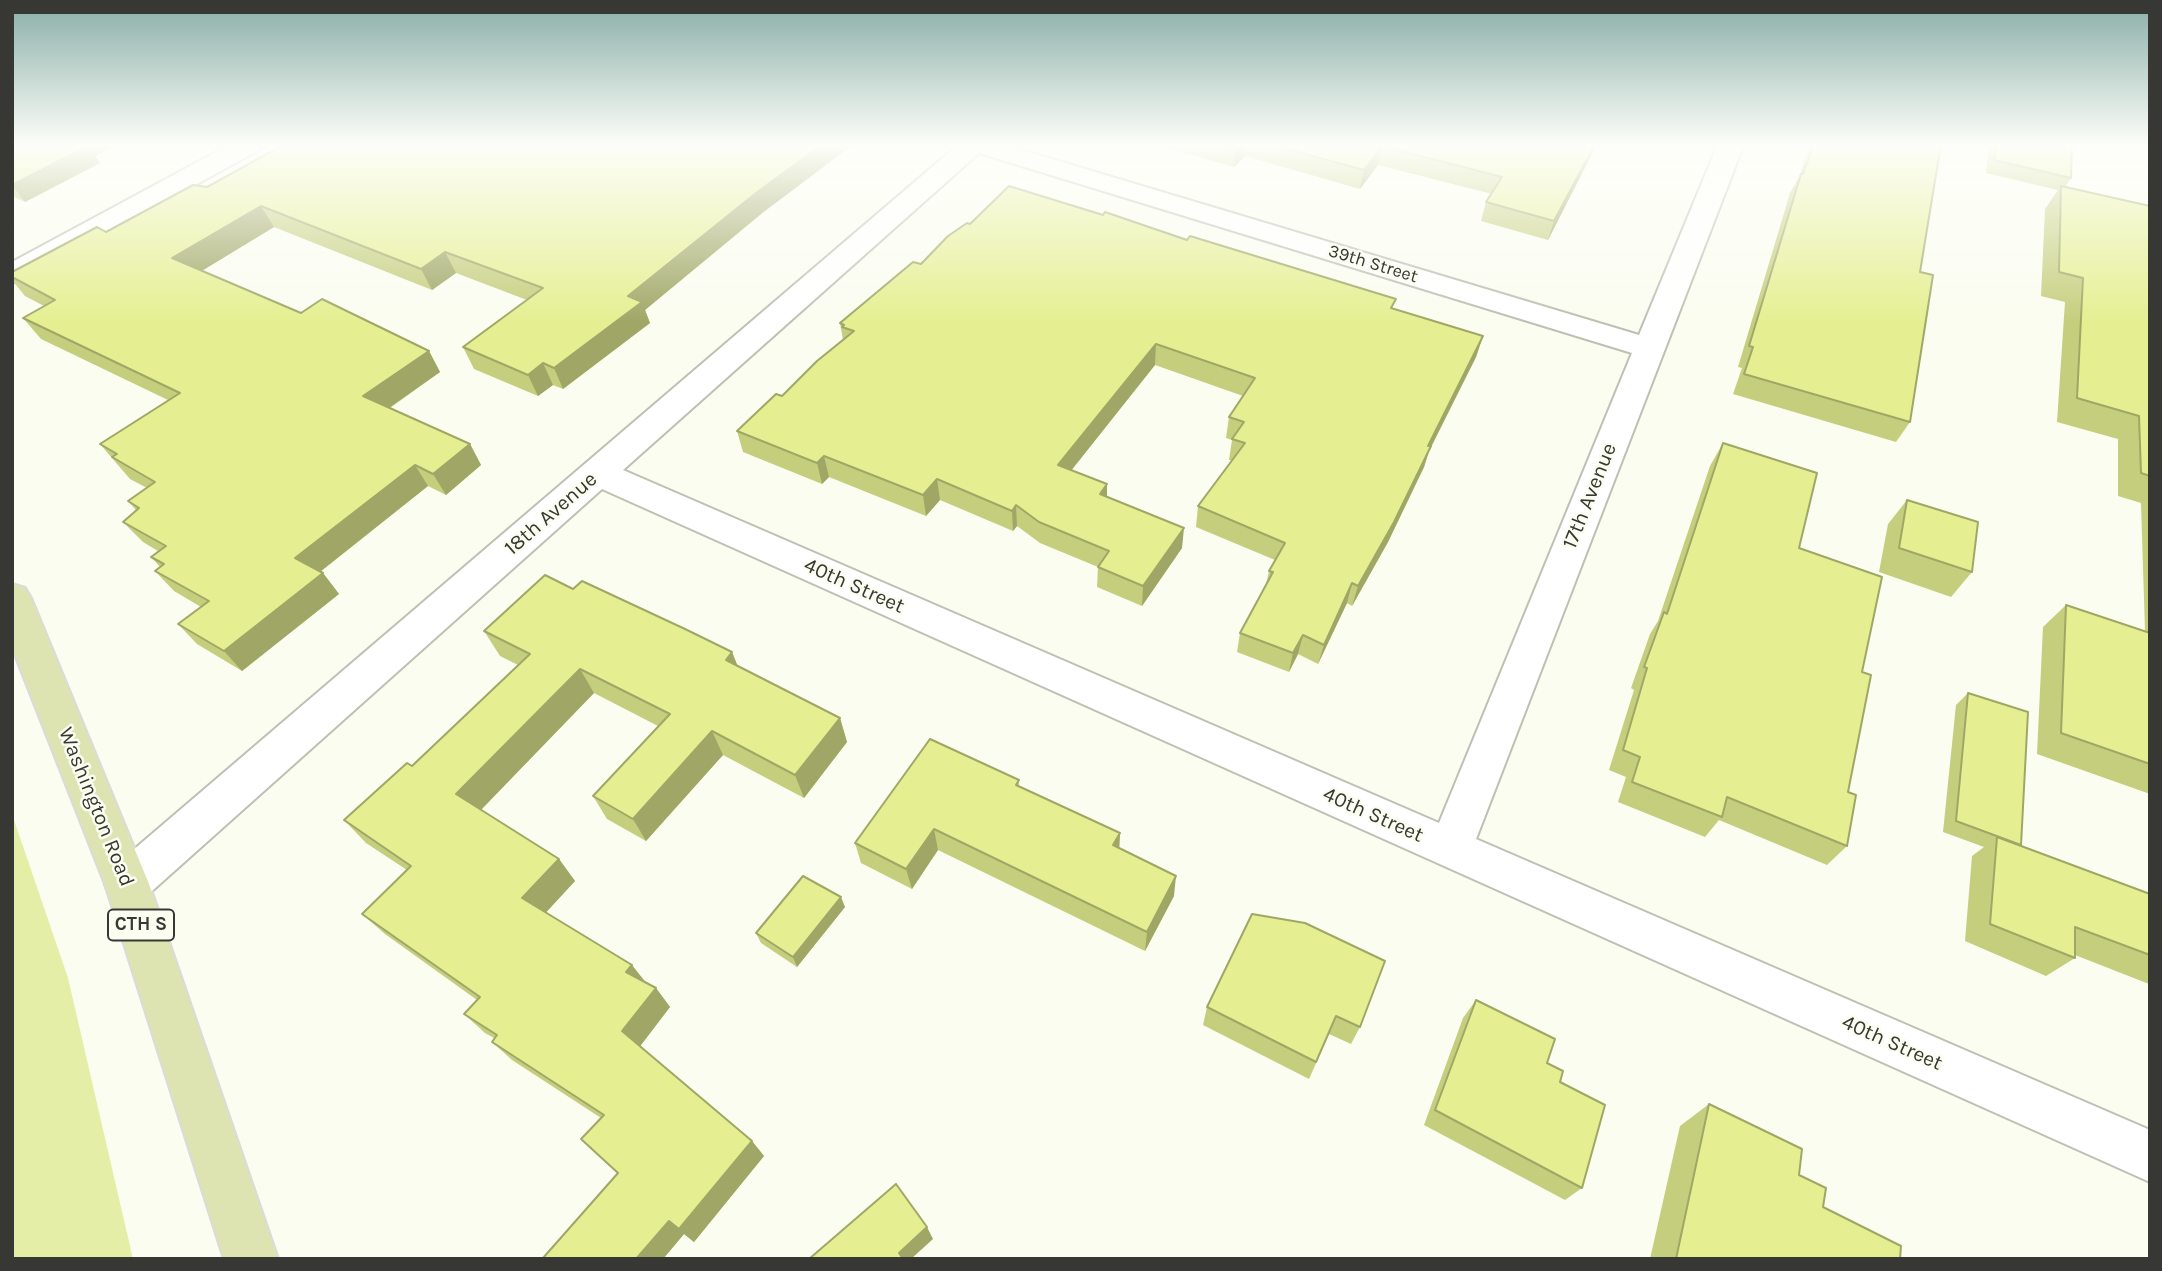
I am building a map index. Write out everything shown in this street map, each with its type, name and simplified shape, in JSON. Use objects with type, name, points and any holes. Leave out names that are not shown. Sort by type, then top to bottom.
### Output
[{"type":"main road","name":"Washington Road","points":[[12,598],[127,884],[251,1259]]},
{"type":"street","points":[[12,274],[141,203]]},
{"type":"street","name":"18th Avenue","points":[[127,884],[907,203]]},
{"type":"street","name":"39th Street","points":[[1171,203],[1649,348]]},
{"type":"street","name":"17th Avenue","points":[[1450,848],[1707,203]]},
{"type":"street","name":"40th Street","points":[[597,473],[2150,1156]]},
{"type":"green space","points":[[12,814],[68,978],[133,1259],[12,1259]]},
{"type":"building","points":[[159,203],[743,203],[628,296],[642,302],[554,368],[543,363],[528,375],[463,347],[543,288],[445,252],[421,269],[261,206],[172,258],[301,313],[322,299],[429,351],[363,396],[470,444],[433,474],[415,465],[295,558],[323,573],[224,651],[178,624],[209,601],[155,571],[164,564],[151,557],[166,546],[123,522],[139,508],[128,501],[155,482],[112,457],[117,454],[100,444],[180,393],[23,318],[55,300],[12,277],[12,272],[97,227],[106,232]]},
{"type":"building","points":[[991,203],[1065,203],[1103,215],[1105,212],[1187,240],[1190,236],[1396,299],[1391,308],[1483,336],[1428,446],[1431,446],[1394,522],[1358,586],[1352,583],[1324,645],[1303,635],[1293,653],[1240,633],[1273,572],[1269,571],[1285,543],[1198,506],[1245,443],[1232,439],[1244,422],[1229,417],[1255,378],[1156,344],[1058,465],[1107,484],[1100,494],[1184,528],[1143,586],[1098,567],[1109,551],[1039,522],[1016,505],[1012,511],[937,479],[923,495],[824,456],[817,463],[737,431],[776,394],[782,396],[817,361],[854,331],[842,327],[844,325],[840,323],[913,262],[921,264],[948,236],[967,223],[970,224]]},
{"type":"building","points":[[1491,203],[1563,203],[1554,221]]},
{"type":"building","points":[[1792,203],[1931,203],[1920,272],[1933,275],[1910,422],[1744,374],[1753,347],[1749,346]]},
{"type":"building","points":[[2061,203],[2138,203],[2150,206],[2150,476],[2141,473],[2139,416],[2077,398],[2083,278],[2059,272]]},
{"type":"building","points":[[1723,443],[1817,473],[1799,548],[1882,577],[1862,672],[1871,675],[1848,792],[1856,795],[1847,846],[1727,797],[1722,817],[1632,782],[1640,757],[1623,750],[1647,668],[1644,667],[1664,612],[1667,614]]},
{"type":"building","points":[[1907,500],[1978,522],[1972,572],[1899,548]]},
{"type":"building","points":[[545,575],[573,589],[582,581],[685,629],[732,652],[726,660],[840,718],[795,775],[712,731],[633,819],[593,796],[670,714],[580,669],[456,794],[559,859],[522,898],[632,965],[626,972],[656,988],[622,1031],[752,1141],[679,1229],[669,1221],[636,1259],[543,1258],[618,1173],[581,1139],[604,1115],[492,1042],[497,1035],[464,1014],[480,997],[362,914],[411,866],[344,820],[407,763],[412,766],[530,654],[484,631]]},
{"type":"building","points":[[2066,605],[2150,633],[2150,764],[2061,733]]},
{"type":"building","points":[[1968,693],[2028,712],[2021,845],[1956,821]]},
{"type":"building","points":[[930,739],[1019,780],[1016,785],[1120,833],[1113,845],[1176,876],[1147,932],[934,829],[906,869],[855,843]]},
{"type":"building","points":[[1997,837],[2150,894],[2150,955],[2075,927],[2075,958],[1990,924]]},
{"type":"building","points":[[803,876],[841,897],[793,957],[756,933]]},
{"type":"building","points":[[1252,914],[1305,923],[1385,961],[1360,1027],[1336,1016],[1316,1062],[1207,1007]]},
{"type":"building","points":[[1476,1000],[1555,1039],[1547,1063],[1563,1071],[1560,1082],[1605,1105],[1582,1188],[1435,1110]]},
{"type":"building","points":[[1709,1104],[1802,1149],[1799,1175],[1826,1188],[1823,1207],[1901,1246],[1900,1259],[1676,1259]]},
{"type":"building","points":[[896,1184],[927,1227],[899,1253],[903,1259],[809,1259]]}]
